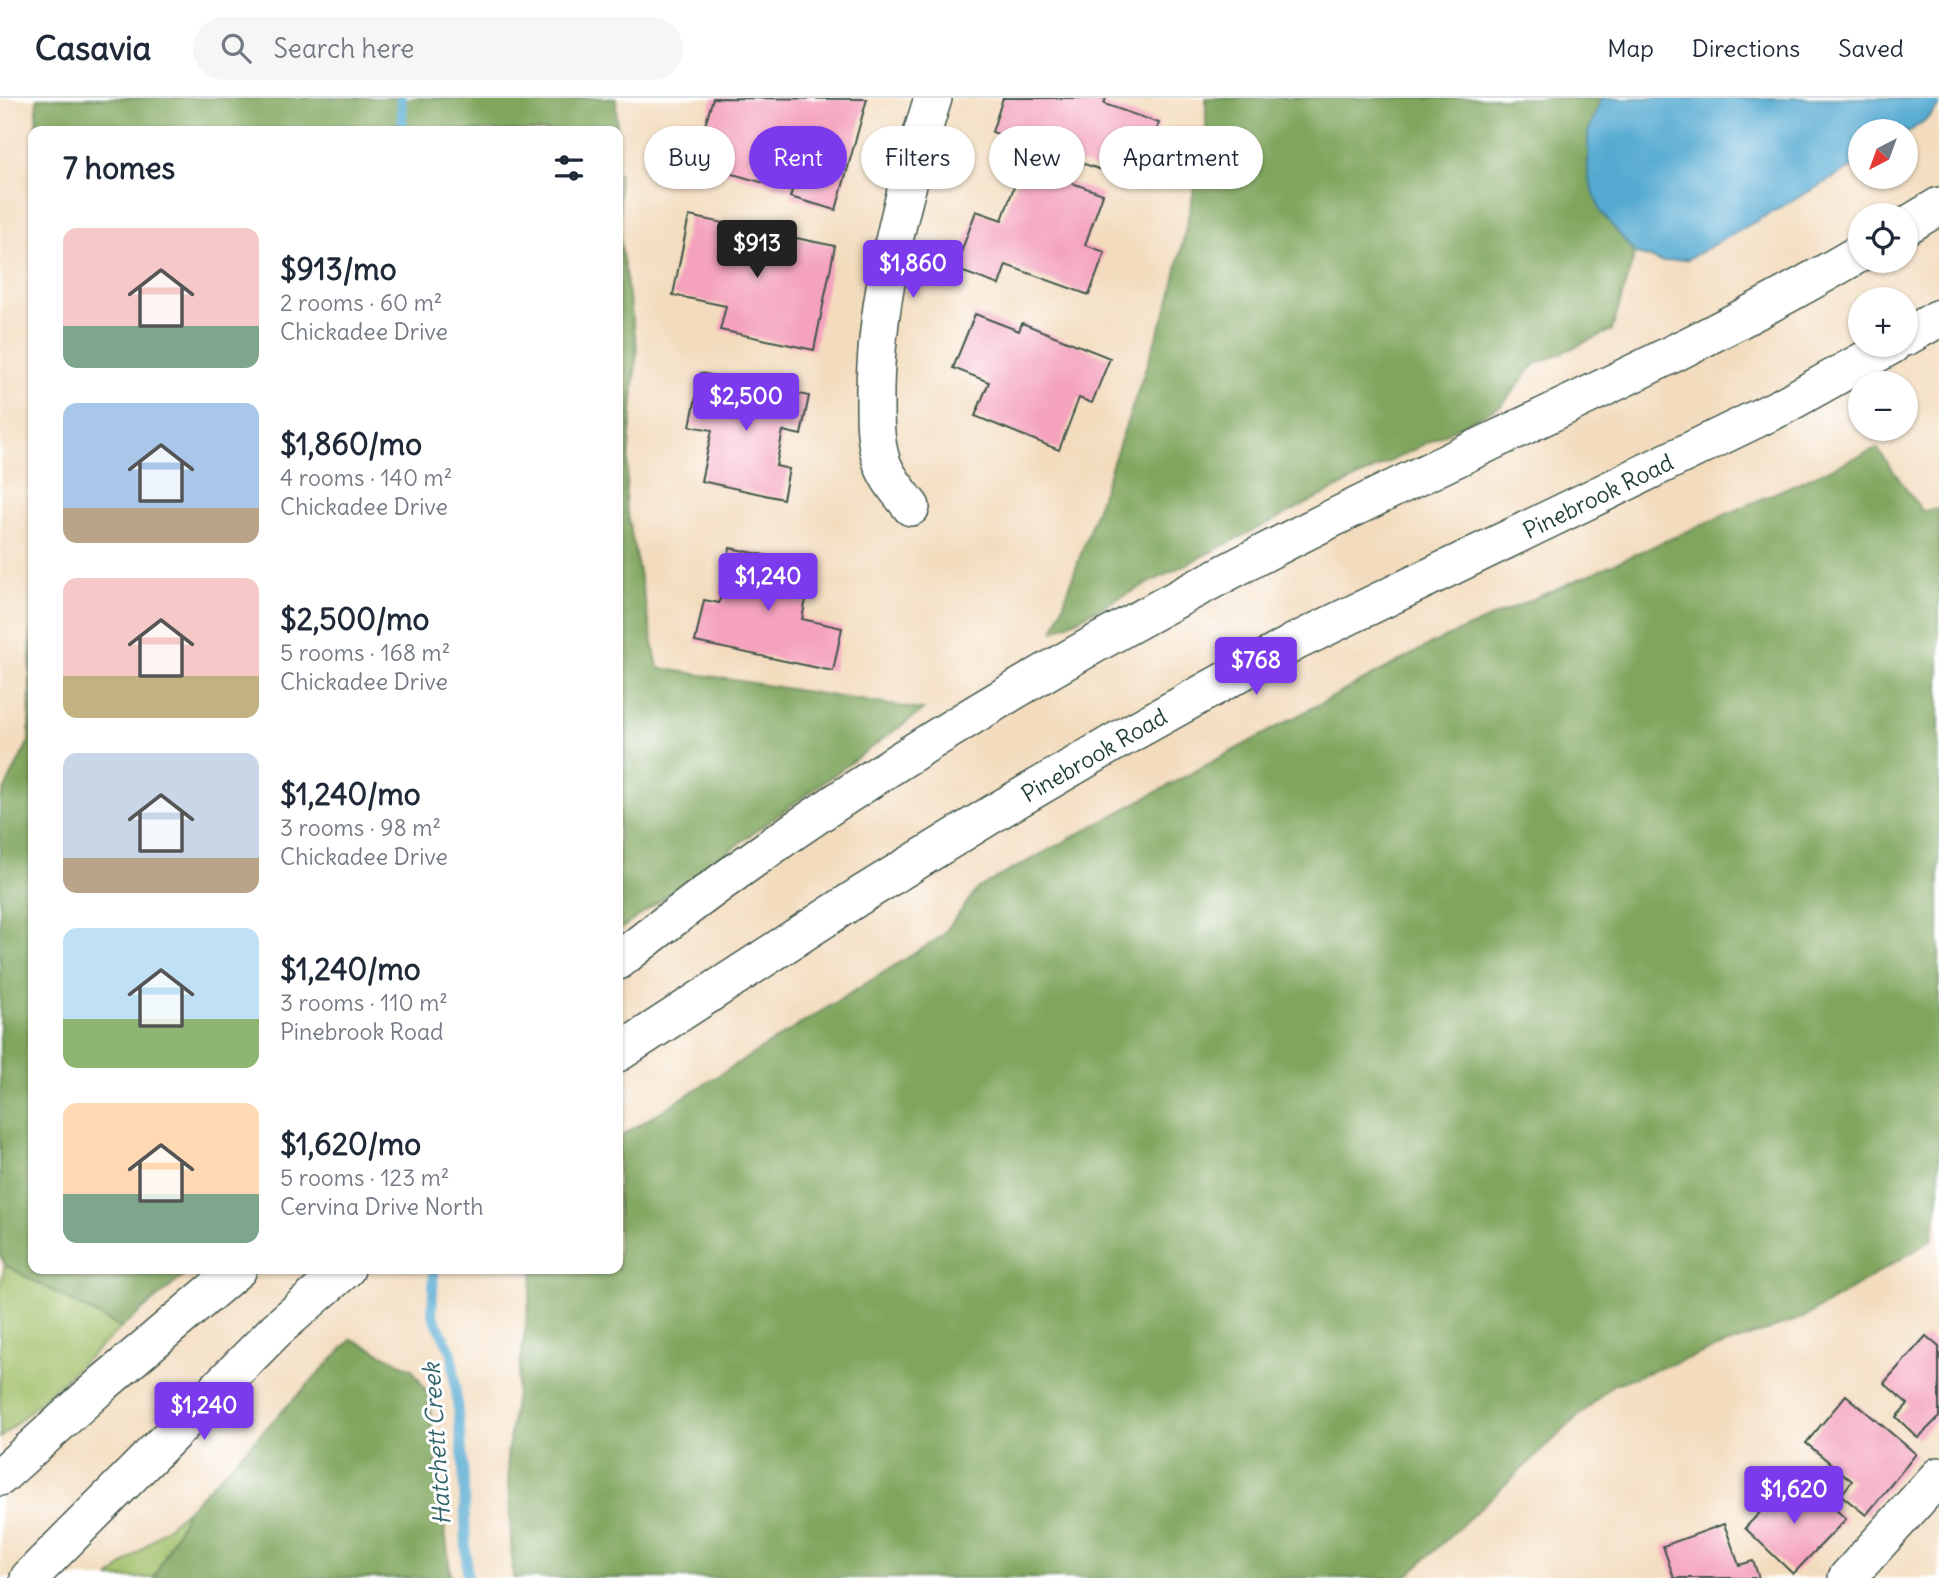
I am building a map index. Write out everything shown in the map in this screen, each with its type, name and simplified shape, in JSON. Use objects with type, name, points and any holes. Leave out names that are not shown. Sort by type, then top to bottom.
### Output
[{"type":"street","points":[[911,507],[891,481],[877,445],[875,380],[891,258],[911,173],[933,98]]},
{"type":"street","points":[[1918,219],[1939,206]]},
{"type":"street","points":[[623,957],[775,842],[847,793],[1085,649],[1263,553],[1630,376],[1808,284],[1848,260]]},
{"type":"street","points":[[1918,330],[1939,318]]},
{"type":"street","name":"Pinebrook Road","points":[[623,1049],[861,895],[1115,742],[1271,656],[1781,407],[1871,357]]},
{"type":"street","points":[[0,1477],[105,1382],[232,1274]]},
{"type":"street","points":[[29,1578],[277,1329],[340,1274]]},
{"type":"street","points":[[1847,1578],[1939,1476]]},
{"type":"green space","points":[[37,98],[616,98],[617,126],[36,126]]},
{"type":"green space","points":[[1206,98],[1602,98],[1588,133],[1600,211],[1635,253],[1612,330],[1534,365],[1502,405],[1054,631],[1171,296],[1194,189],[1263,189],[1263,126],[1206,126]]},
{"type":"green space","points":[[623,260],[637,348],[625,502],[658,668],[923,710],[623,927]]},
{"type":"green space","points":[[1877,448],[1922,511],[1939,509],[1939,1198],[1932,1240],[1805,1317],[1612,1385],[1405,1578],[513,1578],[507,1456],[533,1274],[623,1274],[623,1135],[942,936],[978,888],[1433,643]]},
{"type":"green space","points":[[28,743],[28,1274],[186,1274],[121,1328],[5,1265],[0,1255],[0,799]]},
{"type":"green space","points":[[5,1265],[121,1328],[0,1438],[0,1288]]},
{"type":"green space","points":[[352,1339],[412,1369],[428,1394],[451,1578],[154,1578],[188,1509]]},
{"type":"green space","points":[[188,1509],[154,1578],[109,1578]]},
{"type":"water","points":[[1602,98],[1939,98],[1939,106],[1918,125],[1918,119],[1848,119],[1848,170],[1688,259],[1662,262],[1635,253],[1600,211],[1588,177],[1588,133]]},
{"type":"building","points":[[713,98],[867,99],[847,171],[847,126],[749,126],[749,179],[735,175],[735,126],[705,126]]},
{"type":"building","points":[[1003,98],[1106,98],[1104,104],[1159,123],[1158,126],[1099,126],[1099,169],[1085,164],[1085,126],[994,126]]},
{"type":"building","points":[[1085,188],[1103,194],[1085,245],[1105,252],[1089,295],[1006,265],[999,285],[955,269],[976,211],[1002,220],[1013,189]]},
{"type":"building","points":[[785,189],[842,189],[836,210],[790,197],[792,191]]},
{"type":"building","points":[[689,216],[835,246],[814,350],[720,330],[726,306],[673,295]]},
{"type":"building","points":[[975,314],[1019,331],[1022,323],[1110,358],[1092,403],[1079,398],[1059,450],[975,416],[989,382],[953,368]]},
{"type":"building","points":[[701,373],[809,396],[801,435],[783,431],[776,466],[789,469],[783,499],[701,481],[712,430],[690,426]]},
{"type":"building","points":[[730,548],[813,565],[802,619],[842,628],[833,671],[695,642],[704,600],[719,603]]},
{"type":"building","points":[[1926,1336],[1939,1347],[1939,1417],[1918,1438],[1896,1417],[1908,1404],[1884,1383]]},
{"type":"building","points":[[1846,1395],[1916,1454],[1866,1515],[1841,1495],[1852,1481],[1806,1443]]},
{"type":"building","points":[[1790,1481],[1816,1505],[1823,1498],[1846,1519],[1793,1574],[1745,1528]]},
{"type":"building","points":[[1724,1524],[1739,1565],[1753,1561],[1759,1578],[1674,1578],[1663,1546]]},
{"type":"waterway","name":"Hatchett Creek","points":[[401,98],[403,126]]},
{"type":"waterway","name":"Hatchett Creek","points":[[434,1274],[432,1314],[452,1353],[463,1461],[467,1578]]}]
